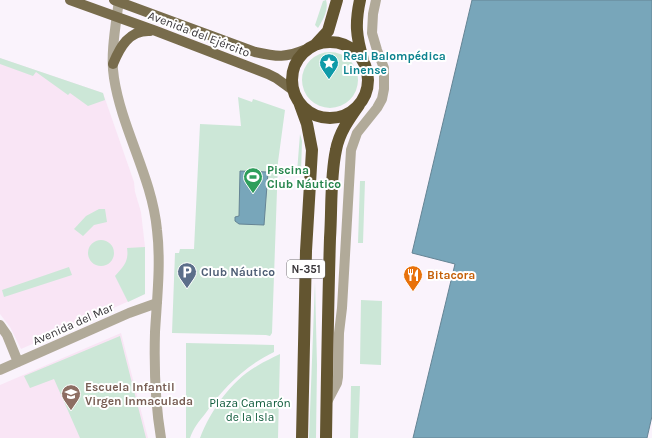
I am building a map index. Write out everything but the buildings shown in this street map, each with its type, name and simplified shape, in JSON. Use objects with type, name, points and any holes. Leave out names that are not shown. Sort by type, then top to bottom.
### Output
[{"type":"highway","name":"N-351","points":[[302,438],[306,251],[312,150],[308,124],[294,91],[292,72],[301,55],[328,30],[337,0]]},
{"type":"highway","name":"N-351","points":[[326,438],[330,252],[333,177],[336,151],[339,139],[346,124],[364,97],[368,88],[367,70],[356,34],[360,0]]},
{"type":"highway","points":[[311,47],[329,42],[343,44],[358,54],[364,62]]},
{"type":"highway","name":"N-351","points":[[299,102],[312,114],[329,118],[346,115],[359,105]]},
{"type":"main road","name":"Avenida del Ejército","points":[[70,0],[268,74],[294,91]]},
{"type":"main road","name":"Avenida del Ejército","points":[[118,1],[255,52],[273,56],[283,56],[294,54],[311,47]]},
{"type":"main road","points":[[113,64],[124,43],[133,35],[138,32],[156,31]]},
{"type":"street","points":[[327,402],[337,383],[338,377],[351,150],[357,133],[377,108],[382,99],[384,89],[384,68],[372,33],[373,14],[376,0]]},
{"type":"street","points":[[118,1],[118,17],[113,64],[114,78],[126,125],[146,184],[156,220],[159,248],[155,385],[156,409],[161,438]]},
{"type":"street","name":"Avenida del Mar","points":[[0,370],[129,313],[157,303]]},
{"type":"street","points":[[0,325],[10,341],[18,362]]},
{"type":"shaded area","points":[[0,58],[103,93],[134,182],[135,192],[141,212],[145,247],[145,294],[21,349],[10,327],[0,314]]},
{"type":"shaded area","name":"Escuela Infantil Virgen Inmaculada","points":[[121,333],[148,438],[0,438],[0,385]]},
{"type":"green space","points":[[326,0],[327,7],[324,18],[318,28],[315,25],[323,1]]},
{"type":"green space","points":[[330,52],[341,54],[350,60],[356,69],[358,80],[356,91],[350,100],[341,106],[330,108],[319,106],[310,100],[304,91],[302,80],[304,69],[310,60],[319,54]]},
{"type":"green space","points":[[0,58],[103,93],[105,100],[88,106],[70,93],[68,95],[36,72],[33,76],[0,64]]},
{"type":"green space","points":[[238,97],[252,102],[253,99],[285,110],[278,162],[272,333],[270,336],[172,333],[175,253],[179,253],[180,249],[194,249],[200,124],[241,126]]},
{"type":"green space","points":[[300,134],[302,141],[301,172],[297,172]]},
{"type":"green space","points":[[360,181],[365,181],[363,243],[358,243]]},
{"type":"green space","points":[[99,209],[105,209],[107,222],[94,225],[83,236],[74,229],[86,216]]},
{"type":"green space","points":[[101,240],[110,244],[114,253],[110,262],[101,266],[92,262],[88,253],[92,244]]},
{"type":"green space","points":[[145,247],[145,294],[128,302],[115,276],[125,263],[127,248]]},
{"type":"green space","points":[[69,267],[72,275],[4,297],[2,290]]},
{"type":"green space","points":[[315,282],[317,365],[316,438],[309,438]]},
{"type":"green space","points":[[361,300],[382,301],[381,365],[360,364]]},
{"type":"green space","name":"Escuela Infantil Virgen Inmaculada","points":[[120,336],[146,438],[80,438],[54,379],[30,388],[24,376]]},
{"type":"green space","points":[[186,343],[274,345],[274,352],[235,378],[219,395],[198,422],[190,438],[186,438]]},
{"type":"green space","name":"Plaza Camarón de la Isla","points":[[280,354],[278,438],[200,438],[216,407],[230,388],[248,372]]},
{"type":"green space","points":[[351,386],[360,386],[358,438],[350,438]]},
{"type":"water","points":[[472,0],[652,0],[652,416],[647,438],[413,438],[455,264],[412,253]]},
{"type":"water","name":"Piscina Club Náutico","points":[[240,171],[268,172],[264,225],[239,224],[235,221],[235,217],[239,216]]},
{"type":"place","name":"Real Balompédica Linense","points":[[329,80]]},
{"type":"place","name":"Piscina Club Náutico","points":[[253,194]]},
{"type":"place","name":"Club Náutico","points":[[187,289]]},
{"type":"place","name":"Bitacora","points":[[413,292]]},
{"type":"place","name":"Escuela Infantil Virgen Inmaculada","points":[[71,411]]}]
